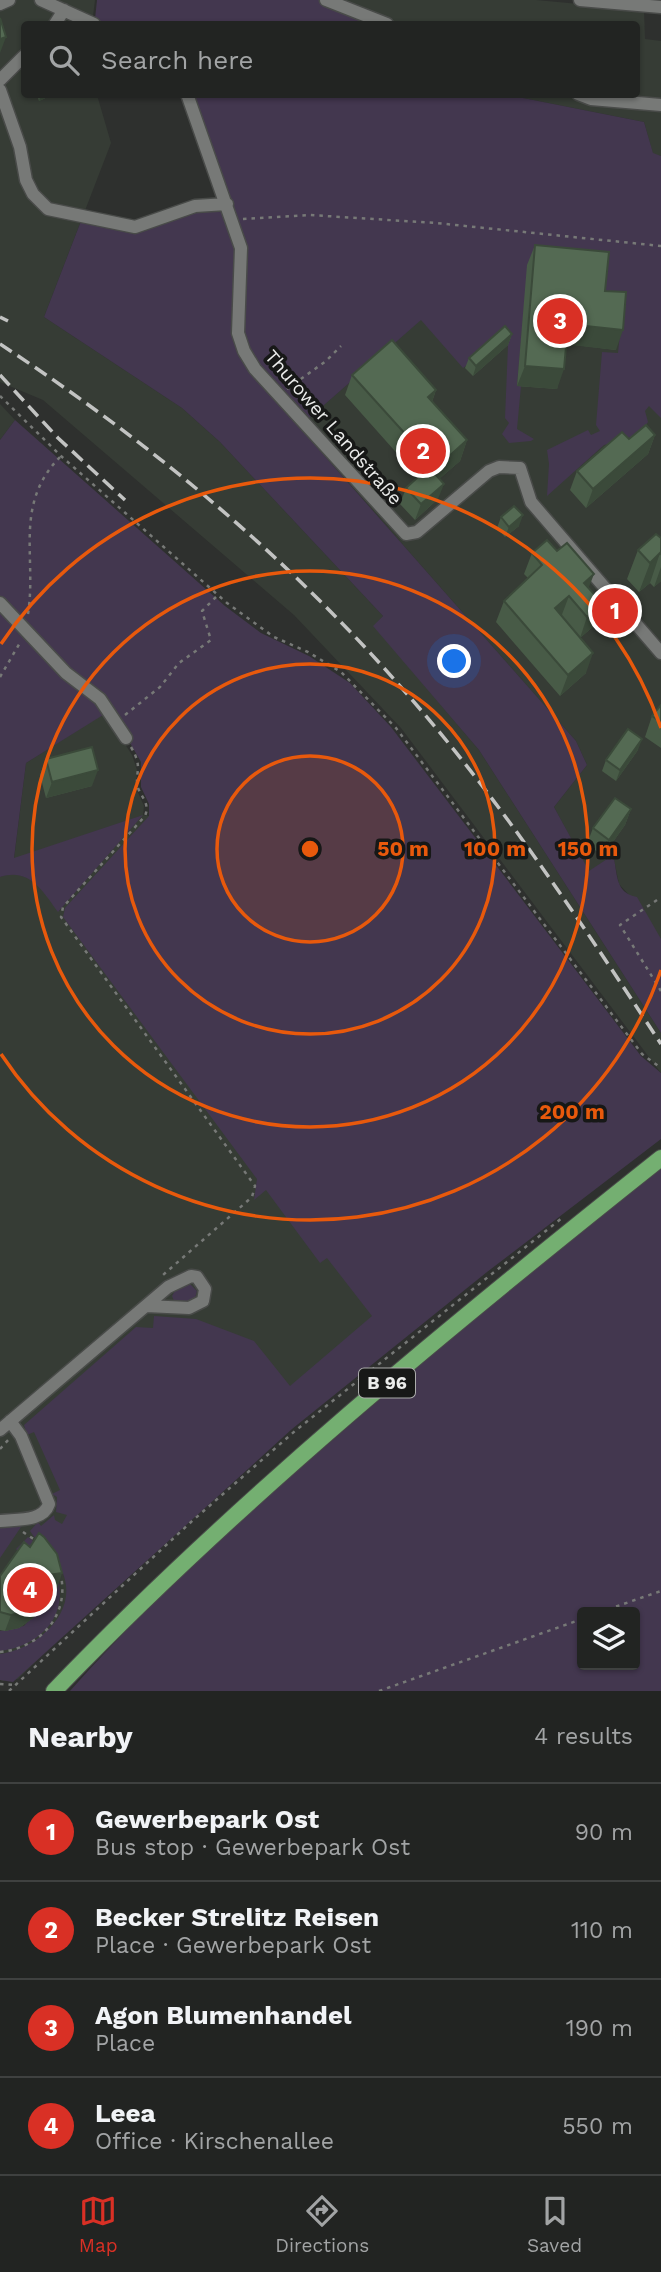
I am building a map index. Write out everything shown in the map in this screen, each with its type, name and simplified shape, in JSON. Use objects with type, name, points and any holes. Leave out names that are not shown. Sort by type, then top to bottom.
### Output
[{"type":"main road","name":"B 96","points":[[52,1690],[124,1619],[261,1493],[488,1296],[661,1158]]},
{"type":"street","points":[[0,4],[9,0]]},
{"type":"street","points":[[41,0],[60,5],[89,21]]},
{"type":"street","points":[[326,0],[379,21]]},
{"type":"street","points":[[580,0],[661,7]]},
{"type":"street","points":[[0,78],[21,59]]},
{"type":"street","points":[[0,90],[20,146],[26,180],[33,194],[48,209],[135,227],[195,206],[227,204]]},
{"type":"street","name":"Thurower Landstraße","points":[[188,98],[241,248],[238,333],[244,351],[279,396],[406,534],[417,532],[489,471],[499,467],[520,468],[536,508],[661,653]]},
{"type":"street","points":[[588,98],[661,104]]},
{"type":"street","points":[[0,603],[66,673],[100,699],[126,738]]},
{"type":"street","points":[[0,1521],[36,1518],[45,1512],[49,1504],[9,1427],[146,1306]]},
{"type":"path","points":[[233,219],[324,216],[661,246]]},
{"type":"path","points":[[279,396],[341,346]]},
{"type":"path","points":[[0,396],[61,456],[218,595],[263,631],[308,652],[352,681],[396,728],[642,1054],[661,1068]]},
{"type":"path","points":[[0,677],[11,662],[26,629],[32,592],[29,540],[35,493],[44,473],[61,456]]},
{"type":"path","points":[[115,722],[160,687],[179,663],[211,640],[202,621],[202,611],[218,595]]},
{"type":"path","points":[[126,738],[139,762],[138,787],[148,810],[63,907],[61,917],[255,1186],[251,1197],[163,1276]]},
{"type":"path","points":[[657,900],[620,925],[661,991]]},
{"type":"path","points":[[9,1691],[295,1431],[564,1216]]},
{"type":"path","points":[[0,1448],[9,1427]]},
{"type":"path","points":[[23,1532],[40,1544]]},
{"type":"path","points":[[0,1652],[29,1644],[49,1628],[63,1598],[58,1568]]},
{"type":"path","points":[[615,1607],[661,1591]]},
{"type":"path","points":[[379,1691],[577,1621]]},
{"type":"path","points":[[0,1684],[14,1685]]},
{"type":"shaded area","points":[[0,0],[95,0],[92,21],[21,21],[21,98],[98,98],[111,143],[44,317],[182,408],[220,442],[383,616],[374,626],[479,750],[661,1033],[661,1073],[401,728],[294,615],[43,400],[0,382]]},
{"type":"shaded area","points":[[97,0],[320,0],[372,21],[98,21],[95,19]]},
{"type":"shaded area","points":[[320,0],[536,0],[644,10],[645,39],[661,41],[661,156],[653,154],[644,122],[523,98],[640,98],[640,21],[372,21]]},
{"type":"shaded area","points":[[194,98],[523,98],[644,122],[653,153],[661,156],[661,418],[649,406],[645,411],[648,422],[638,437],[604,445],[547,496],[547,450],[588,430],[591,435],[600,431],[596,425],[602,352],[618,353],[621,322],[528,265],[517,385],[521,386],[517,429],[534,439],[509,443],[502,434],[509,423],[505,418],[508,345],[502,337],[463,368],[421,320],[299,427],[576,741],[587,765],[554,807],[589,871],[613,855],[621,886],[624,891],[637,897],[661,939],[661,1033],[479,750],[373,626],[383,616],[220,442],[182,408],[44,317],[81,221],[120,229],[193,209],[223,208]]},
{"type":"shaded area","points":[[495,254],[661,266],[661,982],[629,895],[619,884],[613,855],[589,872],[554,807],[587,765],[576,741],[299,427]]},
{"type":"shaded area","points":[[0,404],[15,420],[0,440]]},
{"type":"shaded area","points":[[15,420],[225,606],[261,633],[309,656],[350,683],[391,727],[641,1056],[661,1073],[661,1139],[487,1272],[292,1429],[13,1682],[0,1680],[0,1654],[28,1645],[41,1636],[61,1613],[66,1599],[66,1585],[61,1569],[30,1531],[38,1522],[41,1526],[54,1515],[55,1520],[62,1524],[67,1515],[56,1512],[57,1497],[52,1494],[60,1490],[34,1432],[27,1435],[24,1425],[136,1327],[153,1328],[154,1316],[196,1319],[254,1341],[290,1386],[372,1316],[327,1258],[320,1263],[266,1190],[254,1200],[257,1179],[63,917],[65,908],[149,816],[149,804],[141,787],[141,762],[111,710],[26,763],[14,858],[143,815],[58,912],[41,889],[27,878],[19,875],[0,877],[0,440]]},
{"type":"shaded area","points":[[105,713],[132,755],[137,770],[136,788],[144,806],[143,815],[149,816],[171,791],[528,1169],[18,1679],[3,1681],[0,1680],[0,877],[12,873],[35,880],[59,911],[141,816],[14,859],[26,763]]},
{"type":"shaded area","points":[[661,1166],[661,1691],[70,1691],[198,1560],[266,1498],[497,1301]]},
{"type":"shaded area","points":[[189,1283],[197,1291],[195,1298],[187,1302],[174,1301],[172,1296],[176,1289]]},
{"type":"shaded area","points":[[23,1524],[0,1558],[0,1527]]},
{"type":"shaded area","points":[[28,1537],[44,1553],[55,1570],[60,1588],[59,1605],[52,1621],[40,1635],[23,1645],[0,1651],[0,1631],[24,1626],[40,1608],[34,1547],[30,1545],[21,1554],[16,1549]]},
{"type":"building","points":[[0,18],[6,37],[0,39]]},
{"type":"building","points":[[535,245],[609,252],[605,291],[626,292],[623,330],[568,324],[564,369],[525,366]]},
{"type":"building","points":[[505,326],[512,334],[476,366],[469,358]]},
{"type":"building","points":[[392,340],[436,390],[428,397],[467,440],[436,468],[352,375]]},
{"type":"building","points":[[646,425],[655,435],[593,489],[577,471],[622,432],[629,439]]},
{"type":"building","points":[[429,467],[444,484],[421,504],[406,488]]},
{"type":"building","points":[[514,506],[523,515],[509,527],[501,517]]},
{"type":"building","points":[[656,534],[661,538],[661,554],[650,563],[638,550]]},
{"type":"building","points":[[547,540],[557,551],[567,543],[594,574],[584,583],[603,604],[587,617],[569,596],[555,608],[593,653],[568,675],[504,601],[542,565],[532,553]]},
{"type":"building","points":[[661,705],[661,722],[652,716]]},
{"type":"building","points":[[628,729],[642,739],[620,770],[606,760]]},
{"type":"building","points":[[92,747],[98,770],[52,782],[46,759]]},
{"type":"building","points":[[615,798],[631,809],[609,840],[593,828]]},
{"type":"building","points":[[39,1533],[57,1554],[62,1573],[49,1575],[46,1592],[39,1602],[24,1612],[11,1615],[0,1612],[0,1576],[24,1542],[30,1547]]},
{"type":"railway","points":[[0,317],[8,321]]},
{"type":"railway","points":[[0,344],[110,421],[216,505],[266,549],[362,644],[476,777],[571,909],[661,1044]]},
{"type":"railway","points":[[0,375],[58,438],[125,500]]},
{"type":"place","name":"Agon Blumenhandel","points":[[560,321]]},
{"type":"place","name":"Becker Strelitz Reisen","points":[[423,451]]},
{"type":"place","name":"Gewerbepark Ost","points":[[615,611]]},
{"type":"place","name":"Leea","points":[[30,1590]]}]
